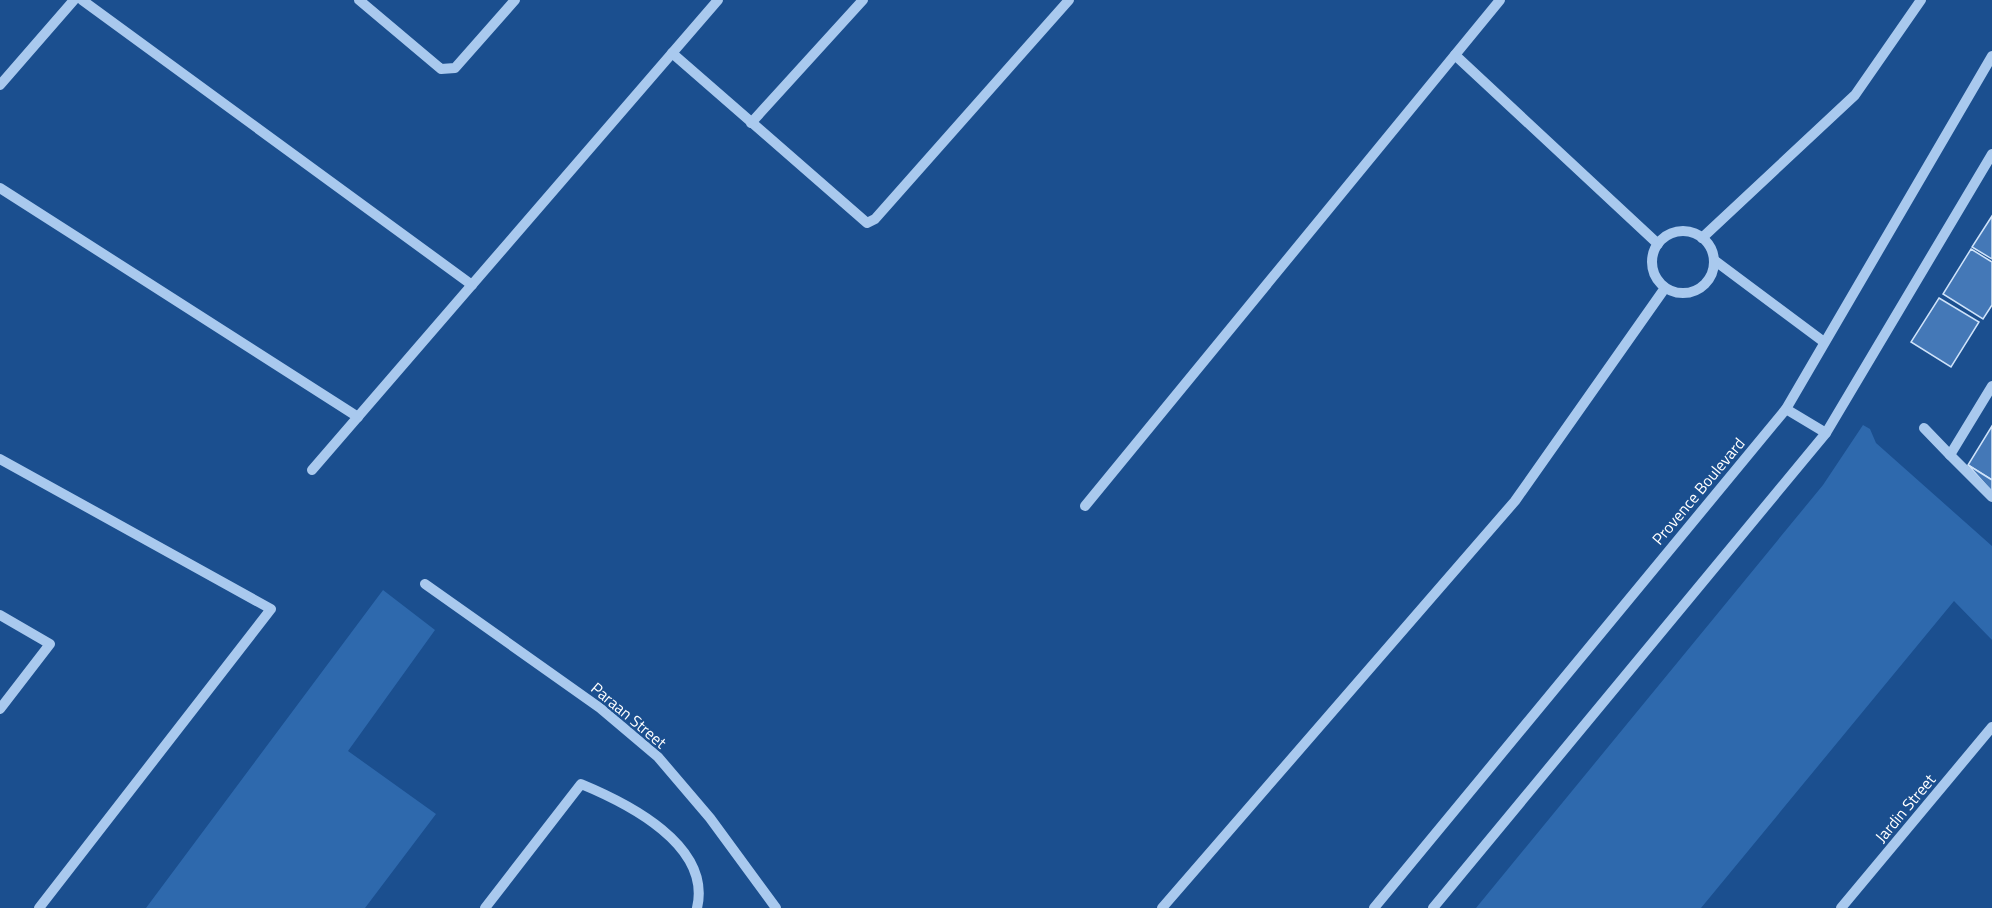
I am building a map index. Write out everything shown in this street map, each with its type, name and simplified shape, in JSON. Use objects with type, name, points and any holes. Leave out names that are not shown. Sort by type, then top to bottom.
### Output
[{"type":"street","points":[[0,85],[74,0]]},
{"type":"street","points":[[82,0],[472,285]]},
{"type":"street","points":[[359,0],[441,69],[446,70],[455,68],[515,0]]},
{"type":"street","points":[[312,470],[718,0]]},
{"type":"street","points":[[751,123],[863,0]]},
{"type":"street","points":[[672,53],[867,223],[875,219],[1069,0]]},
{"type":"street","points":[[1085,506],[1500,0]]},
{"type":"street","points":[[1702,238],[1855,96],[1921,0]]},
{"type":"street","points":[[1455,55],[1658,244]]},
{"type":"street","name":"Provence Boulevard","points":[[1374,908],[1786,409],[1992,56]]},
{"type":"street","points":[[1433,908],[1826,434],[1992,154]]},
{"type":"street","points":[[0,188],[358,417]]},
{"type":"street","points":[[1679,231],[1691,232],[1702,238],[1710,248],[1714,260],[1707,282],[1687,293],[1665,288],[1656,279],[1652,267],[1652,255],[1658,244],[1667,236],[1679,231]]},
{"type":"street","points":[[1714,260],[1824,342]]},
{"type":"street","points":[[1162,908],[1515,501],[1665,288]]},
{"type":"street","points":[[1950,455],[1992,386]]},
{"type":"street","points":[[1786,409],[1826,434]]},
{"type":"street","points":[[1924,428],[1992,497]]},
{"type":"street","points":[[0,459],[271,609],[39,908]]},
{"type":"street","name":"Paraan Street","points":[[425,584],[600,708],[658,757],[710,818],[776,908]]},
{"type":"street","points":[[0,615],[50,644],[0,709]]},
{"type":"street","name":"Jardin Street","points":[[1841,908],[1990,736]]},
{"type":"street","points":[[485,908],[581,784],[633,807],[670,835],[685,854],[696,878],[697,908]]},
{"type":"shaded area","points":[[1863,425],[1870,429],[1876,443],[1992,546],[1992,640],[1954,601],[1701,908],[1476,908],[1823,485]]},
{"type":"shaded area","points":[[383,590],[435,630],[348,751],[436,814],[365,908],[146,908]]},
{"type":"building","points":[[1992,216],[1992,259],[1972,247]]},
{"type":"building","points":[[1971,249],[1992,262],[1992,305],[1983,319],[1943,294]]},
{"type":"building","points":[[1939,298],[1979,322],[1951,367],[1911,342]]},
{"type":"building","points":[[1992,426],[1992,480],[1968,465]]},
{"type":"building","points":[[1968,465],[1992,480],[1992,492]]}]
